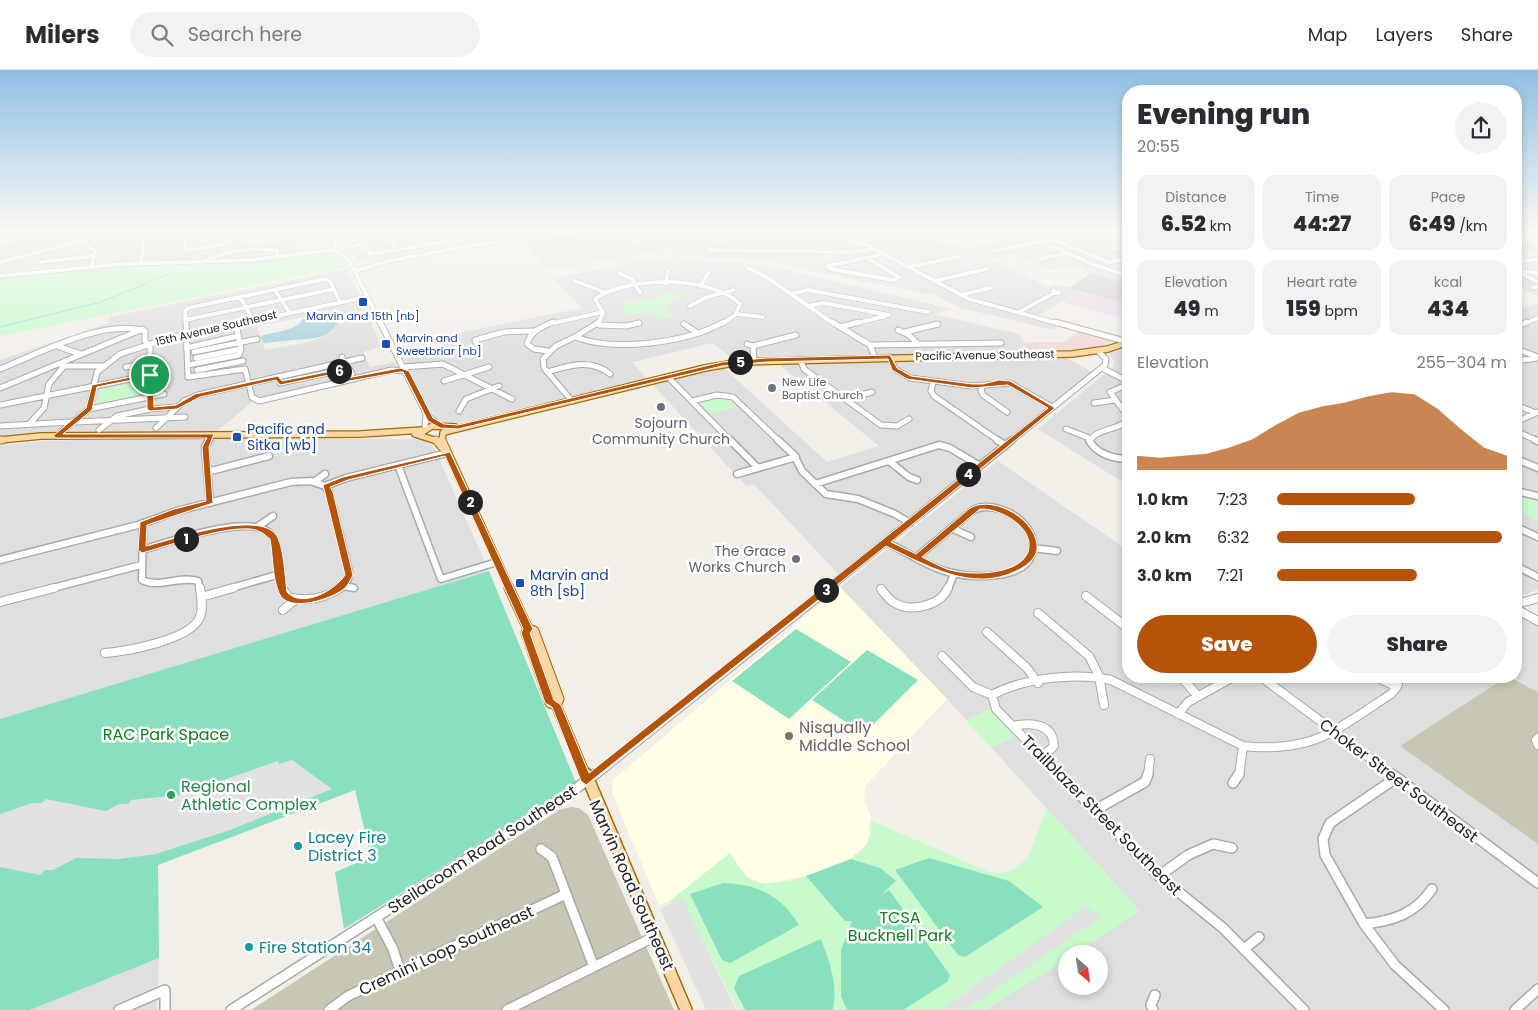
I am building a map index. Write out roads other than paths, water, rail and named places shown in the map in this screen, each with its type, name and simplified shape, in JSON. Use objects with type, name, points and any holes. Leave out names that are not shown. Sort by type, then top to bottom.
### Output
[{"type":"main road","name":"Pacific Avenue Southeast","points":[[442,429],[486,422],[722,364],[754,360],[1098,351],[1122,344]]},
{"type":"main road","points":[[0,440],[58,434],[211,436],[360,434],[442,429]]},
{"type":"main road","points":[[423,431],[429,437],[442,429]]},
{"type":"main road","name":"Marvin Road Southeast","points":[[442,429],[442,438],[447,453],[528,629],[526,633],[550,703],[556,705],[586,781],[686,1010]]},
{"type":"main road","name":"Marvin Road Southeast","points":[[429,437],[437,440],[441,448],[447,453]]},
{"type":"street","points":[[0,276],[20,274]]},
{"type":"street","points":[[356,274],[426,413],[442,429]]},
{"type":"street","points":[[622,274],[632,279],[640,294]]},
{"type":"street","points":[[666,284],[668,274]]},
{"type":"street","points":[[700,286],[709,274]]},
{"type":"street","points":[[760,274],[870,345],[1001,343]]},
{"type":"street","points":[[862,274],[893,280],[900,277],[895,274]]},
{"type":"street","points":[[921,274],[961,295],[1122,340]]},
{"type":"street","points":[[934,281],[966,274]]},
{"type":"street","points":[[1522,274],[1538,282]]},
{"type":"street","points":[[340,302],[330,277],[189,307],[185,310],[184,320],[188,380],[242,369],[246,370],[252,398],[259,401],[404,367],[442,363],[453,366],[490,389],[512,399]]},
{"type":"street","points":[[575,281],[604,292]]},
{"type":"street","points":[[572,401],[547,372],[542,362],[548,351],[598,325],[603,320],[603,312],[595,300],[604,292],[634,285],[700,286],[727,292],[740,302],[737,314]]},
{"type":"street","points":[[961,295],[990,288]]},
{"type":"street","points":[[184,320],[334,289]]},
{"type":"street","points":[[275,290],[289,312]]},
{"type":"street","points":[[690,306],[707,297],[734,290]]},
{"type":"street","points":[[791,294],[808,290],[928,312]]},
{"type":"street","points":[[1019,312],[1054,293]]},
{"type":"street","points":[[240,297],[253,320]]},
{"type":"street","name":"15th Avenue Southeast","points":[[102,366],[120,354],[147,344],[289,312],[367,297]]},
{"type":"street","points":[[808,306],[823,304],[889,315],[840,327]]},
{"type":"street","points":[[548,351],[537,350],[528,345],[528,339],[534,332],[556,321],[603,312]]},
{"type":"street","points":[[574,337],[594,344],[621,345],[667,339],[696,332],[722,324],[737,314],[763,317]]},
{"type":"street","points":[[1522,325],[1538,318]]},
{"type":"street","points":[[598,325],[626,326],[639,323]]},
{"type":"street","points":[[188,366],[238,355],[241,349],[236,324]]},
{"type":"street","points":[[684,324],[696,332]]},
{"type":"street","points":[[905,332],[938,324]]},
{"type":"street","points":[[0,370],[112,328],[131,327],[143,329]]},
{"type":"street","points":[[143,329],[150,348],[150,409]]},
{"type":"street","points":[[1,387],[143,329]]},
{"type":"street","points":[[898,330],[905,332],[918,344]]},
{"type":"street","points":[[477,345],[475,340],[488,336],[515,331],[534,332]]},
{"type":"street","points":[[754,360],[750,345],[796,335]]},
{"type":"street","points":[[186,348],[238,336]]},
{"type":"street","points":[[205,353],[223,346],[257,339]]},
{"type":"street","points":[[870,345],[874,358]]},
{"type":"street","points":[[223,346],[224,352]]},
{"type":"street","points":[[59,347],[81,354]]},
{"type":"street","points":[[195,355],[241,349]]},
{"type":"street","points":[[1098,351],[1107,360],[1102,368],[1122,379]]},
{"type":"street","points":[[1522,351],[1538,357]]},
{"type":"street","points":[[890,357],[893,368],[903,375],[933,382],[983,386],[992,382],[1010,383],[1052,408]]},
{"type":"street","points":[[1522,360],[1538,357]]},
{"type":"street","points":[[156,428],[177,407],[198,395],[315,369],[343,360],[362,358]]},
{"type":"street","points":[[222,359],[222,366]]},
{"type":"street","points":[[800,359],[804,369],[881,425],[897,426],[906,423],[909,419]]},
{"type":"street","points":[[343,360],[344,380]]},
{"type":"street","points":[[197,370],[243,362]]},
{"type":"street","points":[[56,364],[64,366],[102,366]]},
{"type":"street","points":[[126,367],[150,364]]},
{"type":"street","points":[[547,372],[589,364],[601,366],[610,374]]},
{"type":"street","points":[[29,424],[44,408],[49,384],[64,366]]},
{"type":"street","points":[[90,409],[95,375],[102,366]]},
{"type":"street","points":[[444,381],[489,367]]},
{"type":"street","name":"Steilacoom Road Southeast","points":[[231,1010],[586,781],[1102,368]]},
{"type":"street","points":[[315,369],[317,376]]},
{"type":"street","points":[[278,377],[281,386],[344,370],[350,370],[352,374]]},
{"type":"street","points":[[0,405],[150,375]]},
{"type":"street","points":[[668,377],[758,468]]},
{"type":"street","points":[[933,382],[931,391],[934,396],[1005,445]]},
{"type":"street","points":[[459,411],[460,406],[466,399],[499,386]]},
{"type":"street","points":[[983,386],[981,390],[983,395],[1007,412]]},
{"type":"street","points":[[1122,386],[1110,392],[1122,409]]},
{"type":"street","points":[[846,399],[872,392]]},
{"type":"street","points":[[58,434],[90,409],[164,394]]},
{"type":"street","points":[[692,401],[717,395],[733,397],[796,457],[797,465],[815,484],[829,495],[855,498],[895,514],[910,523]]},
{"type":"street","points":[[1094,403],[1115,400]]},
{"type":"street","points":[[99,430],[117,416],[150,409],[177,407]]},
{"type":"street","points":[[1522,407],[1537,413]]},
{"type":"street","points":[[423,431],[427,423],[426,413]]},
{"type":"street","points":[[1522,419],[1537,413]]},
{"type":"street","points":[[0,426],[185,417]]},
{"type":"street","points":[[1066,429],[1089,438],[1122,425]]},
{"type":"street","points":[[1522,434],[1538,440]]},
{"type":"street","points":[[210,503],[205,447],[211,436]]},
{"type":"street","points":[[1089,438],[1089,442],[1093,446],[1110,457],[1122,458]]},
{"type":"street","points":[[815,484],[943,445],[980,466]]},
{"type":"street","points":[[0,560],[143,523],[177,511],[291,482],[314,482],[326,486],[447,453]]},
{"type":"street","points":[[207,472],[269,456]]},
{"type":"street","points":[[737,474],[796,457]]},
{"type":"street","points":[[889,460],[905,474],[917,480]]},
{"type":"street","points":[[1522,461],[1538,468]]},
{"type":"street","points":[[398,465],[441,579],[497,562]]},
{"type":"street","points":[[314,482],[325,474]]},
{"type":"street","points":[[142,550],[229,528],[257,528],[269,532],[274,538],[283,593],[288,598],[294,600],[320,598],[342,586],[348,579],[349,572],[326,486]]},
{"type":"street","points":[[1522,492],[1538,496]]},
{"type":"street","points":[[886,542],[917,557],[954,574],[975,577],[1004,574],[1024,564],[1030,557],[1033,548],[1031,534],[1013,516],[990,506],[978,507],[973,510],[917,557]]},
{"type":"street","points":[[257,528],[273,516]]},
{"type":"street","points":[[105,653],[123,651],[186,632],[195,626],[200,617],[201,597],[199,583],[191,578],[155,584],[144,582],[141,578],[143,523]]},
{"type":"street","points":[[951,528],[971,537]]},
{"type":"street","points":[[1522,529],[1538,537]]},
{"type":"street","points":[[1033,548],[1057,551]]},
{"type":"street","points":[[0,602],[141,565]]},
{"type":"street","points":[[1522,569],[1538,578]]},
{"type":"street","points":[[201,597],[280,574]]},
{"type":"street","points":[[881,589],[888,600],[903,608],[917,607],[942,598],[947,593],[954,574]]},
{"type":"street","points":[[342,586],[354,588]]},
{"type":"street","points":[[1086,596],[1122,624]]},
{"type":"street","points":[[1522,602],[1538,598]]},
{"type":"street","points":[[283,610],[294,600]]},
{"type":"street","points":[[1522,612],[1538,621]]},
{"type":"street","points":[[1038,613],[1089,656],[1099,676],[1104,704]]},
{"type":"street","points":[[987,632],[1027,668],[1038,683]]},
{"type":"street","points":[[942,656],[973,687],[992,695],[1006,689],[1038,683],[1099,676],[1243,746],[1259,748],[1300,743],[1319,738],[1387,697],[1397,688],[1398,683]]},
{"type":"street","points":[[1186,683],[1198,696]]},
{"type":"street","points":[[1178,714],[1185,704],[1222,683]]},
{"type":"street","name":"Choker Street Southeast","points":[[1269,683],[1538,883]]},
{"type":"street","points":[[1387,683],[1397,688]]},
{"type":"street","name":"Trailblazer Street Southeast","points":[[992,695],[993,704],[1013,726],[1159,876],[1206,912],[1304,1010]]},
{"type":"street","points":[[1013,726],[1032,723],[1048,730],[1054,737],[1054,746],[1043,756]]},
{"type":"street","points":[[1538,738],[1536,740],[1538,745]]},
{"type":"street","points":[[1233,783],[1239,776],[1243,746]]},
{"type":"street","points":[[1095,810],[1145,782],[1148,779],[1150,759]]},
{"type":"street","points":[[1396,778],[1334,820],[1324,835],[1323,850],[1364,924],[1395,965],[1444,1010]]},
{"type":"street","points":[[1159,876],[1188,855],[1213,844],[1232,848]]},
{"type":"street","points":[[541,849],[552,857],[594,967]]},
{"type":"street","points":[[1364,924],[1387,921],[1410,913],[1420,906],[1432,889]]},
{"type":"street","name":"Cremini Loop Southeast","points":[[329,1010],[348,996],[566,894]]},
{"type":"street","points":[[376,917],[393,949],[400,971]]},
{"type":"street","points":[[507,1010],[654,937]]},
{"type":"street","points":[[1244,949],[1259,937]]},
{"type":"street","points":[[1515,1010],[1538,989]]},
{"type":"street","points":[[119,1010],[165,990],[164,1010]]},
{"type":"street","points":[[1152,1010],[1151,1005],[1155,995]]},
{"type":"water","points":[[334,311],[338,324],[328,334],[316,338],[263,343],[261,336],[290,329],[303,319]]},
{"type":"waterway","points":[[0,327],[101,302],[170,274]]},
{"type":"place","name":"Marvin and 15th [nb]","points":[[363,302]]},
{"type":"place","name":"Marvin and Sweetbriar [nb]","points":[[386,344]]},
{"type":"place","name":"New Life Baptist Church","points":[[772,388]]},
{"type":"place","name":"Sojourn Community Church","points":[[661,407]]},
{"type":"place","name":"Pacific and Sitka [wb]","points":[[237,437]]},
{"type":"place","name":"The Grace Works Church","points":[[796,559]]},
{"type":"place","name":"Marvin and 8th [sb]","points":[[520,583]]},
{"type":"place","name":"Nisqually Middle School","points":[[789,736]]},
{"type":"place","name":"Regional Athletic Complex","points":[[171,795]]},
{"type":"place","name":"Lacey Fire District 3","points":[[298,846]]},
{"type":"place","name":"Fire Station 34","points":[[249,947]]},
{"type":"park label","name":"RAC Park Space","points":[[166,734]]},
{"type":"park label","name":"TCSA Bucknell Park","points":[[900,926]]}]
